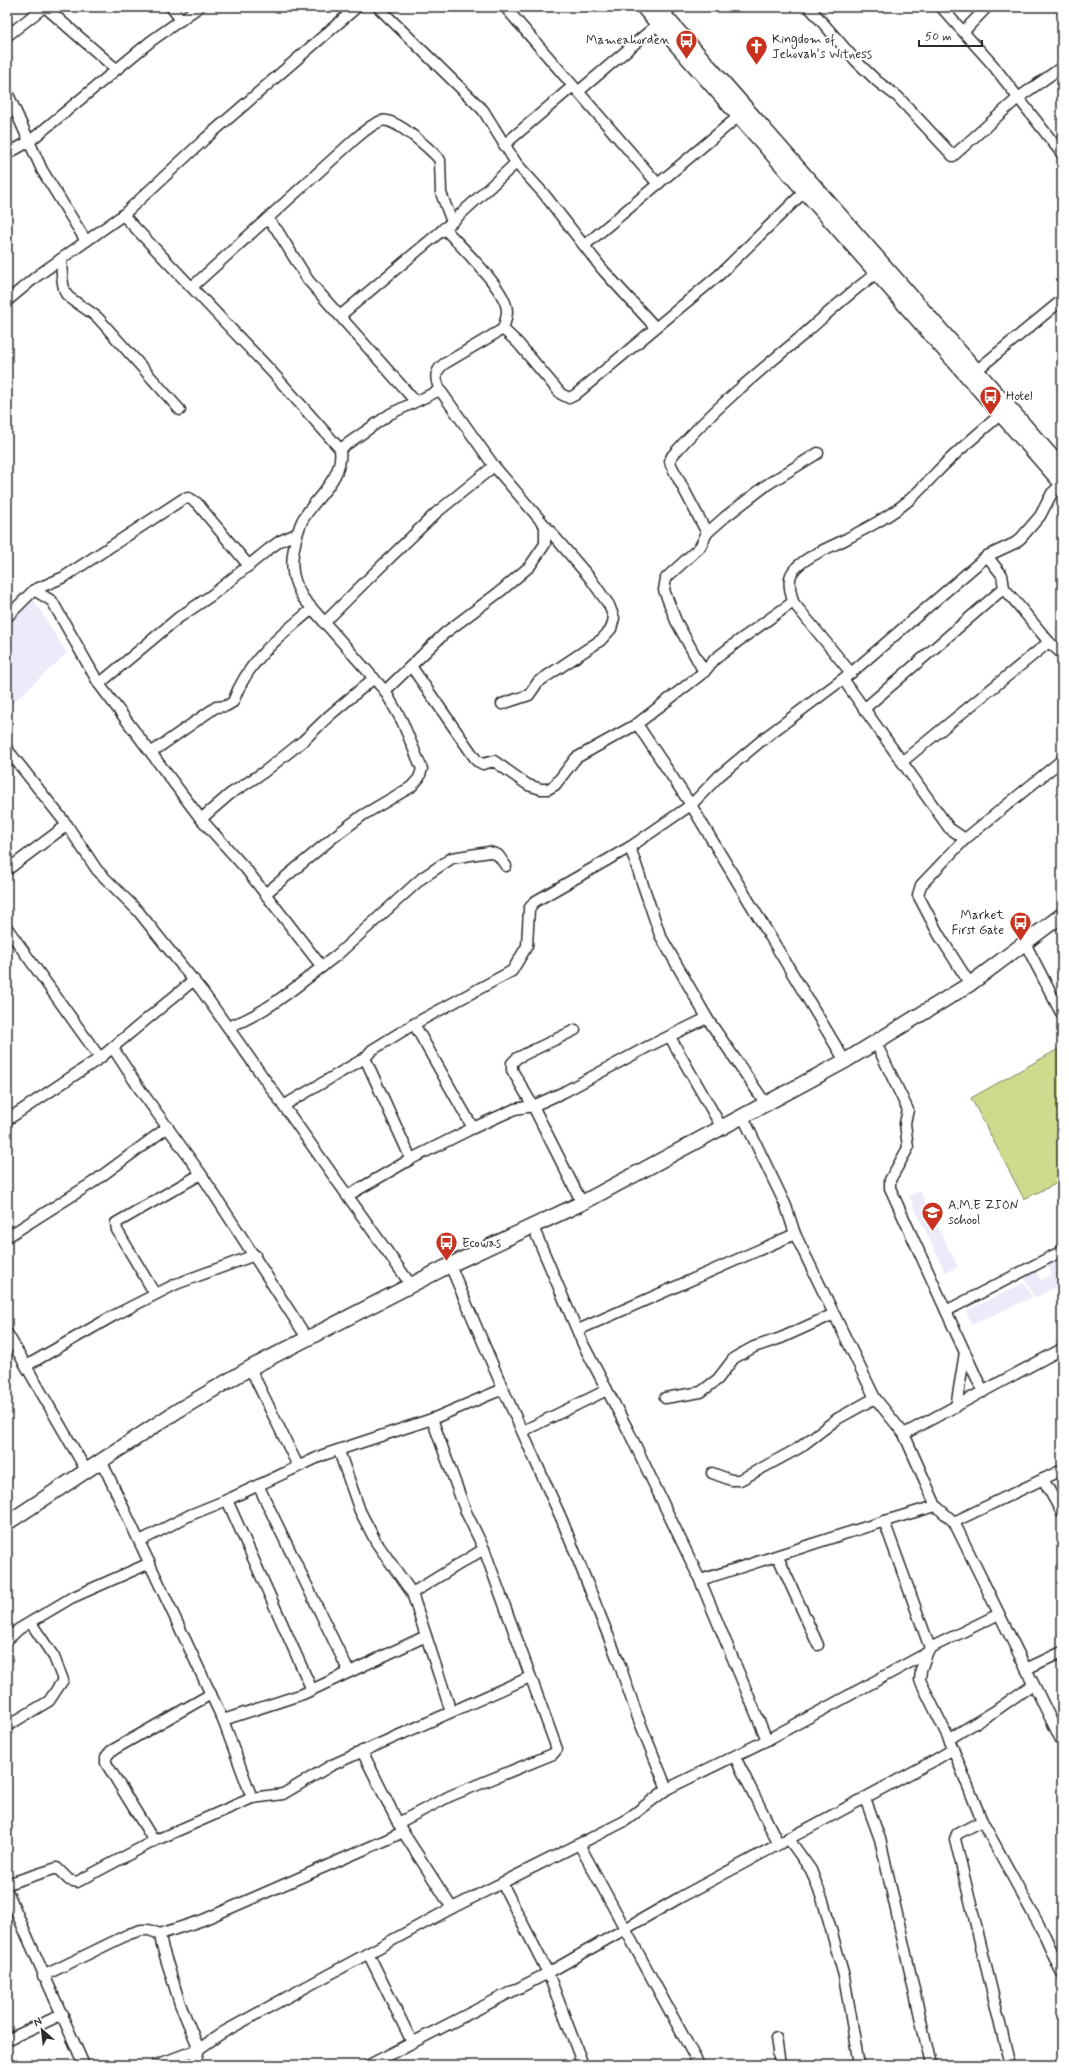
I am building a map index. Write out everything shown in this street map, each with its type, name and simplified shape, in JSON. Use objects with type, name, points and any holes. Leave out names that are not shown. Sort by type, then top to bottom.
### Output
[{"type":"street","points":[[7,36],[44,7],[116,69]]},
{"type":"street","points":[[171,7],[181,20]]},
{"type":"street","points":[[7,154],[30,141],[166,29],[199,7]]},
{"type":"street","points":[[7,301],[61,259],[123,215],[206,138],[357,7]]},
{"type":"street","points":[[378,7],[483,110],[516,163],[585,245],[603,270],[655,327]]},
{"type":"street","points":[[505,7],[658,184]]},
{"type":"street","points":[[283,1106],[365,1058],[372,1050],[414,1024],[512,971],[527,946],[530,905],[630,847],[691,805],[719,776],[767,736],[847,676],[988,556],[1015,543],[1021,538],[1040,516],[1052,493],[1062,484],[1000,414],[973,374],[663,13],[643,7]]},
{"type":"street","points":[[809,7],[856,61],[878,82],[898,97],[953,156],[1018,98],[1062,67]]},
{"type":"street","points":[[942,7],[964,31],[1062,154]]},
{"type":"street","points":[[964,31],[987,7]]},
{"type":"street","points":[[504,145],[576,88],[663,13]]},
{"type":"street","points":[[663,13],[739,116],[877,273],[1062,468]]},
{"type":"street","points":[[7,92],[42,170],[86,241]]},
{"type":"street","points":[[585,245],[739,116]]},
{"type":"street","points":[[192,287],[355,139],[380,121],[385,120],[412,135],[440,160],[441,193],[448,225],[498,290],[506,303],[507,311],[503,329],[439,368],[436,376],[440,390],[494,466],[590,578],[610,605],[614,618],[611,629],[601,640],[535,684],[529,695],[502,704]]},
{"type":"street","points":[[341,315],[448,225],[516,163]]},
{"type":"street","points":[[503,329],[533,360],[556,388],[569,398],[581,391],[655,327],[719,275],[805,191]]},
{"type":"street","points":[[123,215],[192,287],[340,449],[339,467],[335,476],[303,520],[296,534],[291,569],[296,584],[312,609],[385,691],[402,721],[420,761],[422,769],[419,778],[411,786],[363,815],[335,836],[265,894]]},
{"type":"street","points":[[267,219],[277,230],[308,280],[341,315],[415,401]]},
{"type":"street","points":[[61,259],[64,287],[70,298],[99,319],[180,410]]},
{"type":"street","points":[[707,534],[671,465],[670,460],[672,456],[719,407],[758,372],[838,303],[877,273]]},
{"type":"street","points":[[973,374],[1062,300]]},
{"type":"street","points":[[340,449],[390,414],[440,390]]},
{"type":"street","points":[[965,839],[948,828],[903,761],[864,709],[847,676],[793,602],[790,581],[791,574],[798,566],[821,551],[885,518],[907,502],[923,488],[960,449],[1000,414]]},
{"type":"street","points":[[704,672],[676,621],[664,590],[666,578],[700,548],[707,534],[748,498],[784,473],[818,453]]},
{"type":"street","points":[[324,623],[436,513],[494,466]]},
{"type":"street","points":[[7,617],[34,590],[64,577],[177,503],[189,498],[197,503],[249,566]]},
{"type":"street","points":[[385,691],[445,633],[520,576],[530,566],[545,544],[545,526]]},
{"type":"street","points":[[99,684],[174,621],[249,566],[280,541],[296,534]]},
{"type":"street","points":[[545,544],[559,542]]},
{"type":"street","points":[[988,556],[1002,575],[1004,588],[1049,642],[1062,654]]},
{"type":"street","points":[[864,709],[1004,588]]},
{"type":"street","points":[[34,590],[52,601],[99,684],[152,752],[201,819],[246,869],[322,967]]},
{"type":"street","points":[[411,666],[477,761],[483,764],[494,761],[513,776],[528,785],[541,789],[548,789],[555,785],[576,758],[637,724],[704,672],[715,659],[793,602]]},
{"type":"street","points":[[152,752],[216,707],[226,706],[233,702],[242,679],[255,661],[268,647],[312,609]]},
{"type":"street","points":[[903,761],[1049,642]]},
{"type":"street","points":[[201,819],[230,794],[264,772],[303,741],[330,715],[374,678]]},
{"type":"street","points":[[637,724],[691,805],[845,1061]]},
{"type":"street","points":[[7,749],[67,825],[100,874],[138,911],[194,980],[411,1285]]},
{"type":"street","points":[[970,984],[939,935],[918,895],[921,885],[965,839],[986,820],[1032,786],[1062,760]]},
{"type":"street","points":[[7,870],[67,825]]},
{"type":"street","points":[[630,847],[660,935],[707,1018],[766,1104]]},
{"type":"street","points":[[228,1027],[256,1015],[322,967],[422,878],[452,858],[489,852],[498,855],[506,866]]},
{"type":"street","points":[[7,1523],[177,1411],[250,1368],[450,1265],[582,1203],[845,1061],[876,1041],[906,1025],[970,984],[1062,915]]},
{"type":"street","points":[[7,928],[100,1058]]},
{"type":"street","points":[[1025,943],[1062,1015]]},
{"type":"street","points":[[7,1120],[100,1058],[194,980]]},
{"type":"street","points":[[347,1196],[411,1159],[473,1128],[516,1109],[533,1106],[564,1092],[649,1046],[707,1018]]},
{"type":"street","points":[[414,1024],[473,1128]]},
{"type":"street","points":[[576,1030],[517,1058],[512,1063],[512,1070],[533,1106],[582,1203]]},
{"type":"street","points":[[670,1037],[722,1128]]},
{"type":"street","points":[[876,1041],[908,1110],[905,1123],[908,1148],[890,1180],[890,1188],[983,1392]]},
{"type":"street","points":[[113,1048],[139,1088],[201,1174],[255,1255],[307,1338]]},
{"type":"street","points":[[365,1058],[411,1159]]},
{"type":"street","points":[[743,1117],[786,1206],[795,1234],[874,1398],[904,1434],[936,1506],[954,1522],[1062,1742]]},
{"type":"street","points":[[7,1237],[97,1179],[168,1127]]},
{"type":"street","points":[[154,1294],[116,1230],[116,1223],[201,1174]]},
{"type":"street","points":[[533,1227],[578,1330],[700,1580],[767,1740]]},
{"type":"street","points":[[578,1330],[795,1234]]},
{"type":"street","points":[[946,1311],[1062,1251]]},
{"type":"street","points":[[26,1366],[154,1294],[190,1277],[255,1255]]},
{"type":"street","points":[[450,1265],[503,1389],[562,1520],[618,1660],[637,1715],[667,1789]]},
{"type":"street","points":[[665,1398],[701,1392],[718,1379],[734,1358],[754,1347],[781,1338],[834,1314]]},
{"type":"street","points":[[7,1333],[86,1470]]},
{"type":"street","points":[[904,1434],[1062,1349]]},
{"type":"street","points":[[956,1407],[965,1352]]},
{"type":"street","points":[[250,1368],[298,1466]]},
{"type":"street","points":[[140,1541],[190,1515],[227,1500],[323,1455],[339,1451],[432,1419],[503,1389]]},
{"type":"street","points":[[523,1431],[607,1390]]},
{"type":"street","points":[[712,1473],[731,1480],[740,1480],[799,1448],[837,1419],[874,1398]]},
{"type":"street","points":[[43,1976],[141,1930],[149,1930],[160,1934],[203,1920],[401,1828],[450,1796],[553,1754],[557,1749],[484,1549],[466,1512],[432,1419]]},
{"type":"street","points":[[339,1451],[360,1511],[373,1536],[412,1593],[451,1712]]},
{"type":"street","points":[[101,1460],[223,1720],[252,1798]]},
{"type":"street","points":[[954,1522],[1062,1470]]},
{"type":"street","points":[[1043,1479],[1062,1513]]},
{"type":"street","points":[[258,1485],[349,1672]]},
{"type":"street","points":[[227,1500],[312,1690]]},
{"type":"street","points":[[700,1580],[778,1557],[884,1521],[936,1506]]},
{"type":"street","points":[[884,1521],[929,1650],[920,1670],[920,1680],[949,1739],[982,1821],[1045,1936],[1062,1974]]},
{"type":"street","points":[[412,1593],[484,1549]]},
{"type":"street","points":[[778,1557],[818,1645]]},
{"type":"street","points":[[7,1640],[19,1629],[71,1598],[150,1563]]},
{"type":"street","points":[[156,2065],[199,2049],[222,2033],[452,1908],[625,1821],[667,1789],[735,1757],[929,1650],[999,1614]]},
{"type":"street","points":[[7,1726],[49,1701],[63,1680],[54,1657],[31,1623]]},
{"type":"street","points":[[223,1720],[312,1690],[426,1636]]},
{"type":"street","points":[[1026,1669],[1062,1652]]},
{"type":"street","points":[[7,1884],[57,1868],[69,1880],[77,1882],[154,1841],[252,1798],[283,1794],[332,1764],[530,1677]]},
{"type":"street","points":[[949,1739],[1008,1702],[1033,1684]]},
{"type":"street","points":[[154,1841],[106,1763],[106,1757],[111,1751],[211,1694]]},
{"type":"street","points":[[369,2065],[548,1973],[778,1843],[865,1798],[953,1749]]},
{"type":"street","points":[[362,1751],[401,1828],[452,1908]]},
{"type":"street","points":[[735,1757],[778,1843]]},
{"type":"street","points":[[865,1798],[880,1839],[931,2065]]},
{"type":"street","points":[[982,1821],[957,1834],[955,1839],[1010,2065]]},
{"type":"street","points":[[788,1838],[811,1870],[823,1901],[844,1976],[859,2065]]},
{"type":"street","points":[[579,1844],[699,2065]]},
{"type":"street","points":[[502,1883],[548,1973],[583,2065]]},
{"type":"street","points":[[7,1891],[43,1976],[63,2014],[84,2065]]},
{"type":"street","points":[[160,1934],[164,1954],[180,2004],[199,2049],[196,2059],[197,2065]]},
{"type":"street","points":[[368,1953],[412,2042]]},
{"type":"street","points":[[7,2040],[63,2014]]},
{"type":"street","points":[[776,2038],[780,2065]]},
{"type":"shaded area","points":[[33,599],[67,653],[7,708],[7,623]]},
{"type":"shaded area","name":"A.M.E ZION school","points":[[920,1191],[958,1267],[945,1272],[909,1196]]},
{"type":"shaded area","points":[[1055,1252],[1062,1265],[1062,1284],[1034,1298],[1021,1270],[1033,1265],[1041,1281],[1052,1274],[1044,1258]]},
{"type":"shaded area","points":[[1024,1283],[1032,1297],[972,1325],[966,1311]]},
{"type":"green space","points":[[1062,1047],[1062,1181],[1024,1199],[971,1098]]},
{"type":"place","name":"Mameahorden","points":[[686,60]]},
{"type":"place","name":"Kingdom of Jehovah's Witness","points":[[757,66]]},
{"type":"place","name":"Hotel","points":[[991,416]]},
{"type":"place","name":"Market First Gate","points":[[1020,942]]},
{"type":"place","name":"A.M.E ZION school","points":[[933,1232]]},
{"type":"place","name":"Ecowas","points":[[447,1262]]}]
